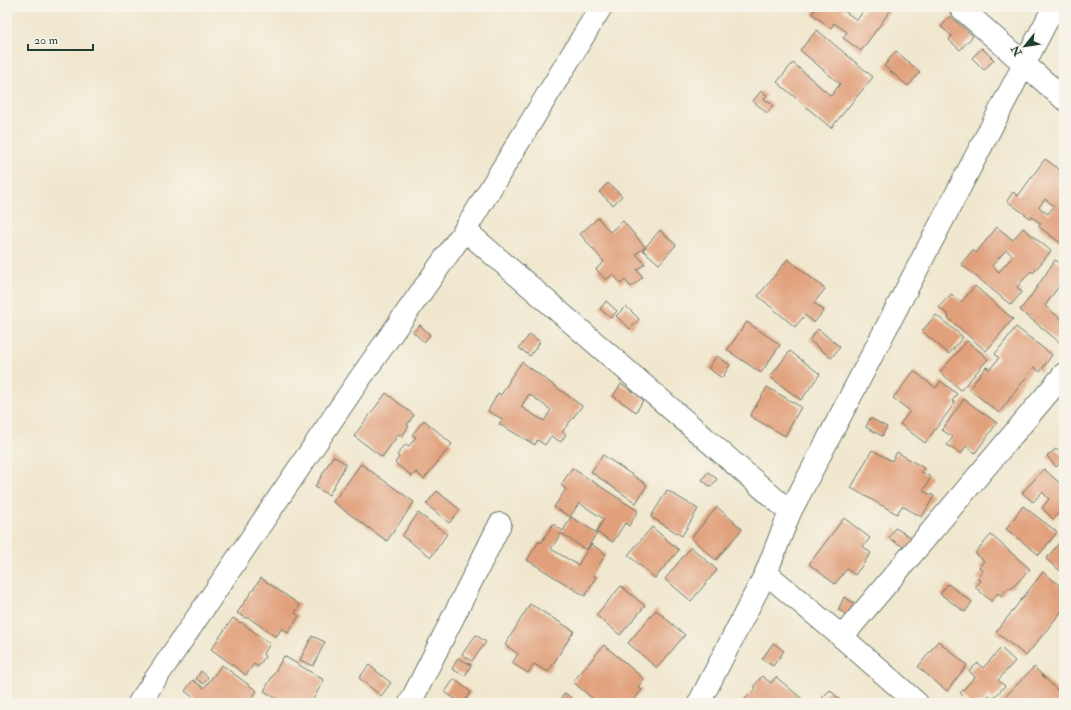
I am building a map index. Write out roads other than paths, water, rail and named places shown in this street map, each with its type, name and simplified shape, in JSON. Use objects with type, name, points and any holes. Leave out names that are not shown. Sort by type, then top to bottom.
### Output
[{"type":"street","points":[[139,703],[357,384],[465,230],[601,7]]},
{"type":"street","points":[[960,7],[1064,99]]},
{"type":"street","points":[[699,703],[766,573],[790,512],[1054,7]]},
{"type":"street","points":[[465,230],[790,512]]},
{"type":"street","points":[[842,637],[1064,374]]},
{"type":"street","points":[[410,703],[500,524]]},
{"type":"street","points":[[766,573],[917,703]]}]
